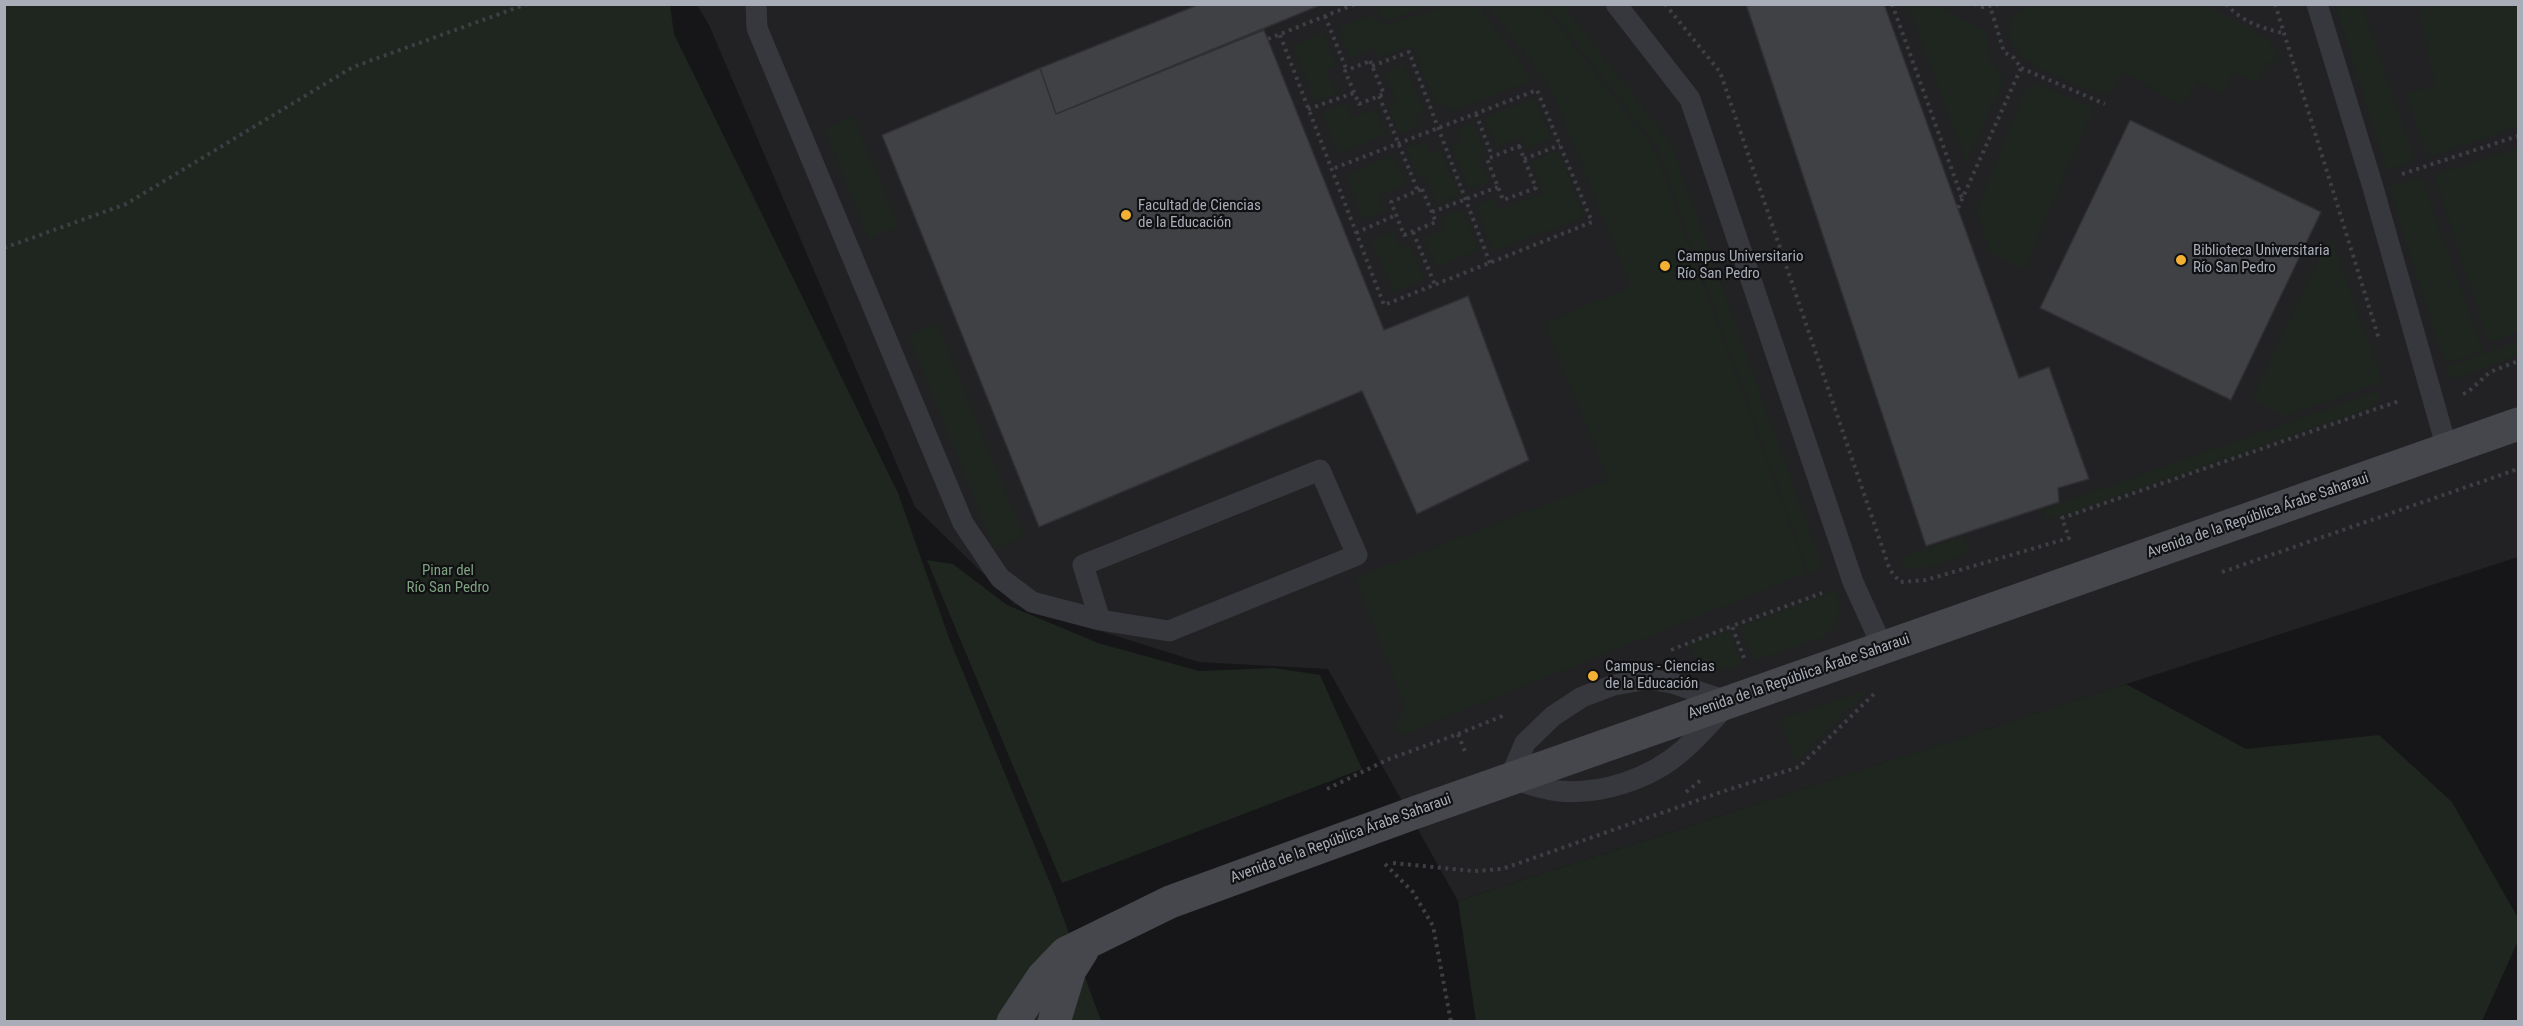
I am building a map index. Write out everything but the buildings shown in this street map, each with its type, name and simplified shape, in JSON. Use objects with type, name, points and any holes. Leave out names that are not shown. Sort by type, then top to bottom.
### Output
[{"type":"street","name":"Avenida de la República Árabe Saharaui","points":[[1013,1022],[1043,977],[1066,954],[1170,902],[1510,778],[2518,424]]},
{"type":"street","points":[[1054,1022],[1070,970],[1086,944]]},
{"type":"lane","points":[[756,4],[757,28],[963,523],[1000,578],[1032,602],[1101,620],[1168,631],[1357,555],[1320,470],[1083,565],[1101,620]]},
{"type":"lane","points":[[1616,4],[1690,99],[1853,582],[1883,648]]},
{"type":"lane","points":[[2317,4],[2372,184],[2447,449]]},
{"type":"lane","points":[[1510,778],[1525,743],[1553,716],[1582,697],[1614,685],[1648,679],[1672,683],[1730,702]]},
{"type":"path","points":[[4,248],[126,204],[353,66],[527,4]]},
{"type":"path","points":[[1339,4],[1341,10]]},
{"type":"path","points":[[1268,39],[1355,4]]},
{"type":"path","points":[[1665,4],[1720,72],[1890,570],[1900,582],[1926,580],[2069,538],[2062,518],[2399,401]]},
{"type":"path","points":[[1892,4],[1962,199]]},
{"type":"path","points":[[1974,4],[1990,6],[2000,4]]},
{"type":"path","points":[[2226,4],[2236,16],[2264,29],[2284,33]]},
{"type":"path","points":[[1990,6],[2004,52],[2014,58],[2020,68],[2105,104]]},
{"type":"path","points":[[1325,16],[1359,104],[1384,94],[1370,61],[1347,71]]},
{"type":"path","points":[[1280,35],[1384,305],[1592,222],[1537,90],[1332,169]]},
{"type":"path","points":[[1372,66],[1409,52],[1490,263]]},
{"type":"path","points":[[1958,208],[2020,68]]},
{"type":"path","points":[[1308,109],[1354,93]]},
{"type":"path","points":[[1379,96],[1418,191]]},
{"type":"path","points":[[1476,114],[1492,156]]},
{"type":"path","points":[[2372,184],[2518,136]]},
{"type":"path","points":[[1524,159],[1560,145]]},
{"type":"path","points":[[1519,146],[1536,188],[1503,200],[1486,159],[1492,156],[1519,146]]},
{"type":"path","points":[[1432,212],[1498,187]]},
{"type":"path","points":[[1422,189],[1436,222],[1404,236],[1391,202],[1418,191],[1422,189]]},
{"type":"path","points":[[1356,233],[1396,215]]},
{"type":"path","points":[[1413,232],[1435,285]]},
{"type":"path","points":[[1383,862],[1413,892],[1433,926],[1452,1022]]},
{"type":"shaded area","name":"Campus Universitario Río San Pedro","points":[[697,5],[2518,5],[2518,557],[1458,901],[1328,669],[1199,662],[1014,604],[915,507],[709,25]]},
{"type":"green space","points":[[1372,4],[1430,5],[1386,21]]},
{"type":"green space","name":"Pinar del Río San Pedro","points":[[5,5],[670,5],[674,34],[898,493],[949,638],[1055,895],[1101,1021],[5,1022]]},
{"type":"green space","points":[[1451,5],[1478,5],[1533,80],[1450,112],[1445,102],[1436,105],[1412,45],[1378,58],[1374,48],[1350,58],[1338,28],[1372,15],[1385,25]]},
{"type":"green space","points":[[1488,5],[1542,5],[1654,148],[1807,573],[1399,736],[1396,724],[1405,707],[1355,578],[1609,480],[1544,323],[1631,287],[1551,88]]},
{"type":"green space","points":[[1546,5],[1563,5],[1671,144],[1823,568],[1809,573],[1657,147]]},
{"type":"green space","points":[[1908,5],[1940,5],[1986,31],[1990,62],[2002,74],[2003,82],[1966,162]]},
{"type":"green space","points":[[2036,5],[2204,5],[2254,30],[2276,50],[2281,66],[2269,60],[2256,83],[2233,72],[2223,94],[2197,82],[2182,105],[2122,72],[2109,96],[2046,72],[2017,52],[2010,40],[2011,21],[2019,11]]},
{"type":"green space","points":[[2335,5],[2362,5],[2415,161],[2387,170]]},
{"type":"green space","points":[[2427,5],[2518,5],[2518,127],[2428,157],[2406,94],[2435,85],[2419,11]]},
{"type":"green space","points":[[1324,33],[1336,64],[1326,69],[1337,94],[1315,102],[1293,45]]},
{"type":"green space","points":[[1404,64],[1424,111],[1415,115],[1420,125],[1400,134],[1388,104],[1397,101],[1384,72]]},
{"type":"green space","points":[[2037,84],[2094,108],[2024,269],[1990,252],[1976,211],[2025,90]]},
{"type":"green space","points":[[1535,98],[1551,140],[1526,149],[1521,137],[1496,147],[1485,117]]},
{"type":"green space","points":[[1346,104],[1352,118],[1376,109],[1386,135],[1338,153],[1322,112]]},
{"type":"green space","points":[[853,116],[899,227],[869,239],[824,128]]},
{"type":"green space","points":[[1473,123],[1485,152],[1478,155],[1489,182],[1469,189],[1452,146],[1462,141],[1457,129]]},
{"type":"green space","points":[[1425,141],[1430,154],[1441,151],[1459,195],[1437,204],[1425,177],[1419,179],[1406,148]]},
{"type":"green space","points":[[2518,148],[2518,332],[2489,342],[2434,175]]},
{"type":"green space","points":[[1558,150],[1584,217],[1493,251],[1476,205],[1493,198],[1498,210],[1543,193],[1531,161]]},
{"type":"green space","points":[[1394,155],[1406,184],[1378,195],[1385,211],[1364,220],[1346,175]]},
{"type":"green space","points":[[2421,177],[2483,351],[2445,363],[2388,186]]},
{"type":"green space","points":[[1462,209],[1479,250],[1436,267],[1424,238],[1445,229],[1441,217]]},
{"type":"green space","points":[[1393,232],[1400,247],[1409,244],[1424,280],[1393,292],[1372,240]]},
{"type":"green space","points":[[2330,235],[2383,382],[2285,416],[2252,399]]},
{"type":"green space","points":[[937,323],[1024,537],[995,549],[908,335]]},
{"type":"green space","points":[[2518,342],[2518,355],[2450,379],[2447,366]]},
{"type":"green space","points":[[2378,391],[2378,399],[2370,408],[2052,519],[2045,517],[2041,510]]},
{"type":"green space","points":[[1964,536],[1969,553],[1927,567],[1903,566],[1900,557]]},
{"type":"green space","points":[[927,560],[953,564],[1007,605],[1098,643],[1199,671],[1274,668],[1320,675],[1362,769],[1062,883]]},
{"type":"green space","points":[[1836,590],[1839,613],[1836,624],[1829,633],[1804,644],[1754,660],[1740,627]]},
{"type":"green space","points":[[1729,630],[1742,664],[1729,669],[1698,667],[1690,645]]},
{"type":"green space","points":[[2126,684],[2246,749],[2379,735],[2452,802],[2518,918],[2518,941],[2482,1021],[1476,1021],[1458,901]]},
{"type":"green space","points":[[1868,690],[1795,762],[1780,719]]},
{"type":"place","name":"Facultad de Ciencias de la Educación","points":[[1126,215]]},
{"type":"place","name":"Biblioteca Universitaria Río San Pedro","points":[[2181,260]]},
{"type":"place","name":"Campus Universitario Río San Pedro","points":[[1665,266]]},
{"type":"place","name":"Campus - Ciencias de la Educación","points":[[1593,676]]}]
